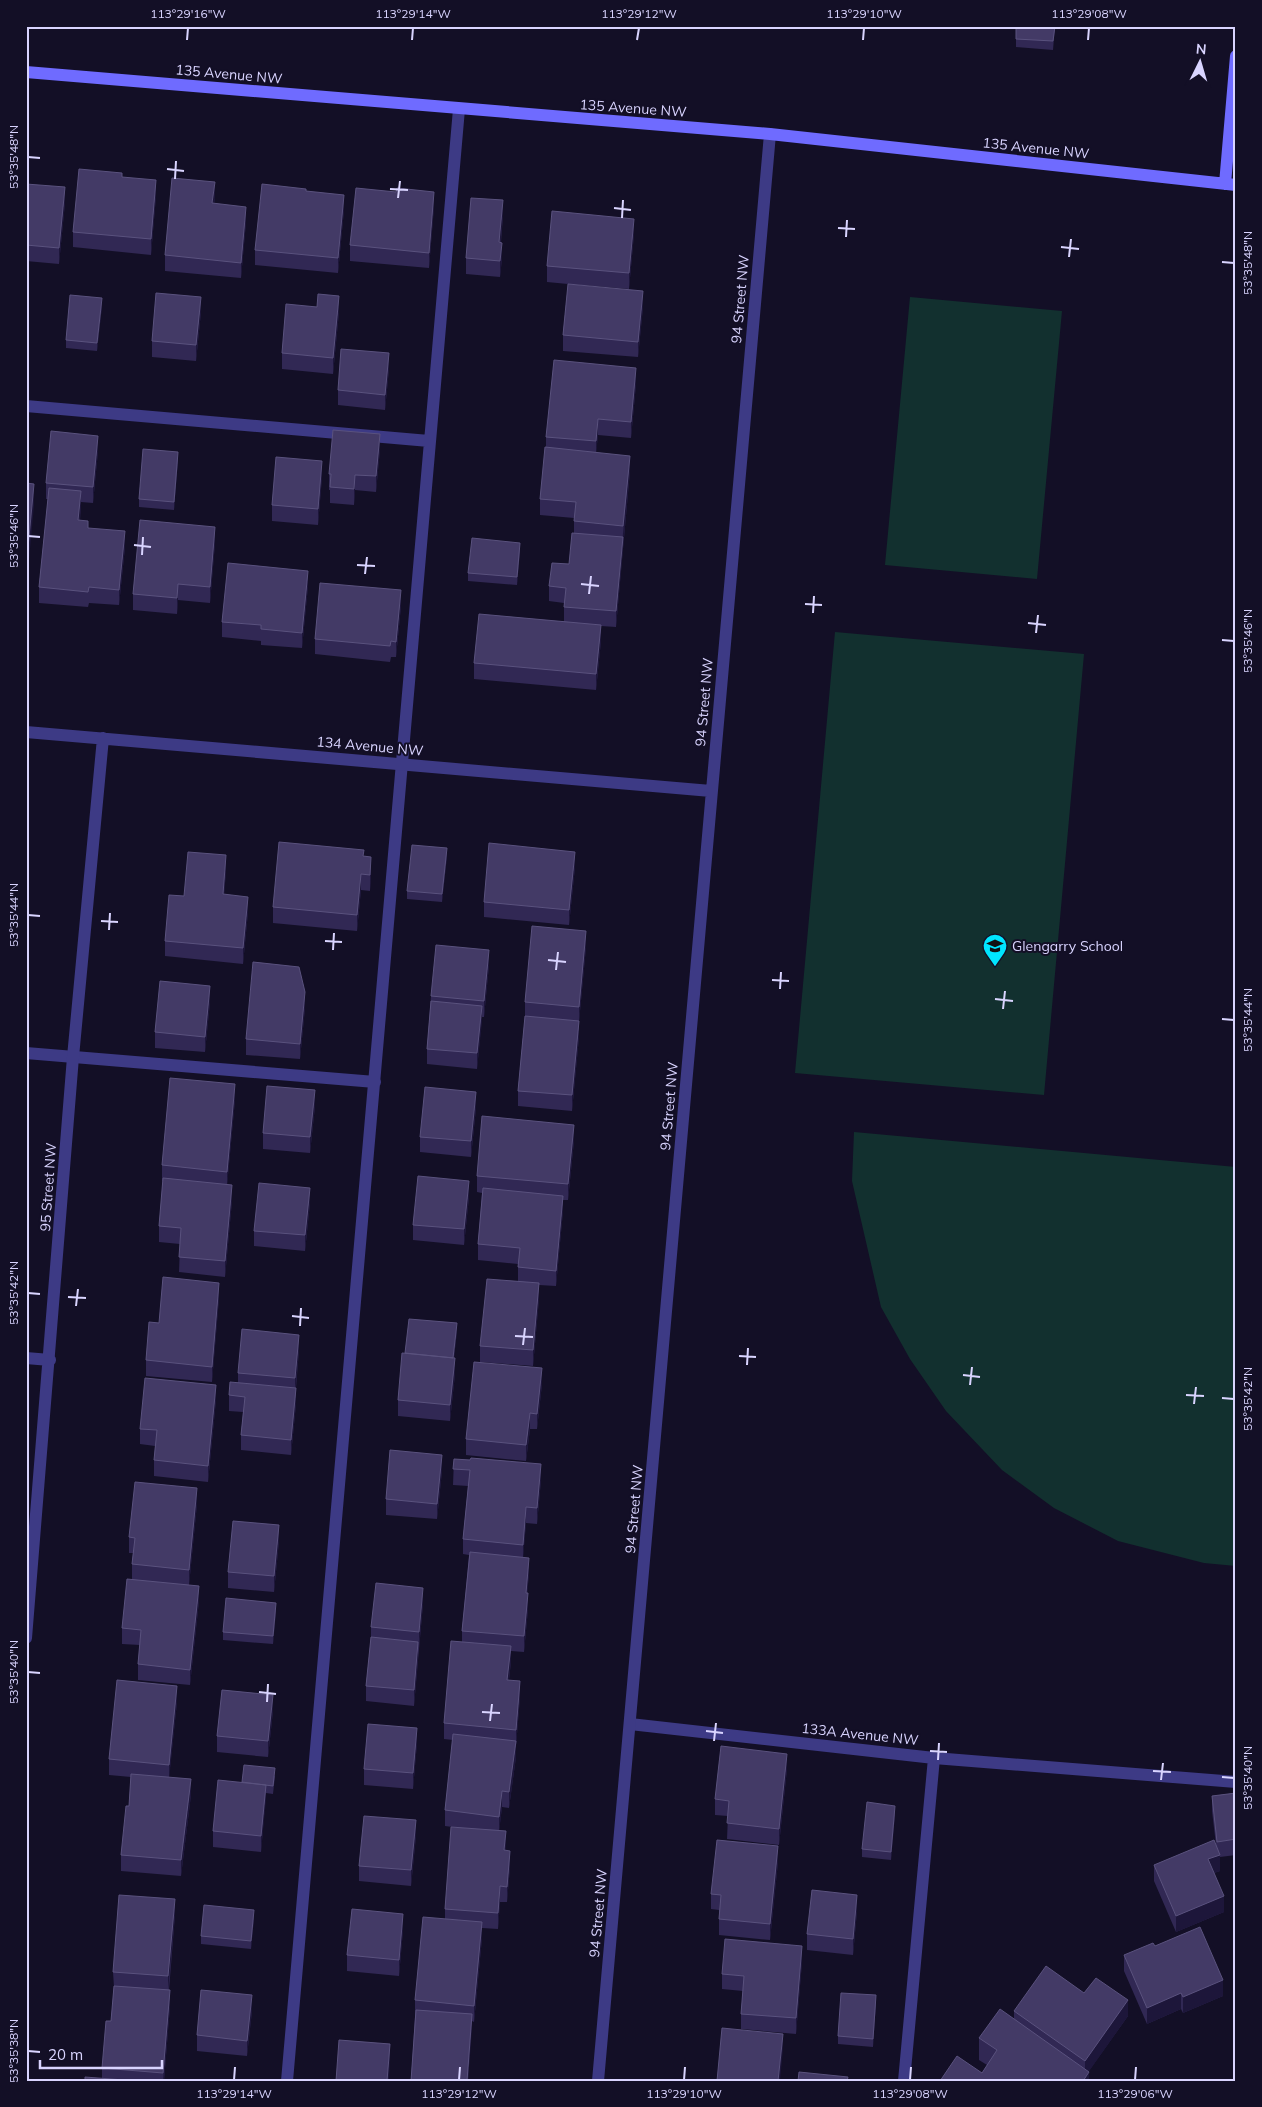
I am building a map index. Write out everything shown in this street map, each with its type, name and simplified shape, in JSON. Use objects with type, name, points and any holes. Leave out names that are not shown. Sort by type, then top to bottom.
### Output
[{"type":"street","points":[[1230,184],[1236,56]]},
{"type":"street","name":"135 Avenue NW","points":[[26,72],[770,134],[1230,184]]},
{"type":"street","points":[[287,2081],[459,109]]},
{"type":"street","name":"94 Street NW","points":[[598,2081],[770,134]]},
{"type":"street","points":[[26,406],[429,441]]},
{"type":"street","name":"134 Avenue NW","points":[[26,732],[711,791]]},
{"type":"street","name":"95 Street NW","points":[[26,1638],[102,738]]},
{"type":"street","points":[[26,1053],[375,1082]]},
{"type":"street","points":[[26,1358],[50,1360]]},
{"type":"street","name":"133A Avenue NW","points":[[630,1724],[934,1758],[1236,1782]]},
{"type":"street","points":[[904,2081],[934,1758]]},
{"type":"green space","points":[[910,297],[1062,311],[1037,579],[885,565]]},
{"type":"green space","points":[[835,632],[1084,654],[1044,1095],[795,1073]]},
{"type":"green space","points":[[854,1132],[1236,1167],[1236,1566],[1204,1563],[1118,1541],[1054,1508],[1002,1470],[946,1411],[910,1359],[881,1307],[852,1181]]},
{"type":"building","points":[[1016,26],[1055,26],[1053,41],[1016,39]]},
{"type":"building","points":[[79,169],[122,173],[122,177],[156,180],[151,239],[73,232]]},
{"type":"building","points":[[172,178],[215,182],[212,203],[246,207],[241,263],[165,255]]},
{"type":"building","points":[[26,184],[65,187],[59,248],[26,245]]},
{"type":"building","points":[[262,184],[344,195],[338,258],[255,250]]},
{"type":"building","points":[[356,188],[396,192],[397,188],[434,192],[429,253],[350,245]]},
{"type":"building","points":[[471,198],[503,200],[499,242],[502,243],[500,261],[466,258]]},
{"type":"building","points":[[552,211],[634,219],[629,273],[547,266]]},
{"type":"building","points":[[568,284],[643,291],[638,342],[563,335]]},
{"type":"building","points":[[156,293],[201,297],[196,345],[152,341]]},
{"type":"building","points":[[318,294],[339,296],[333,358],[282,353],[286,304],[317,307]]},
{"type":"building","points":[[70,295],[102,298],[97,343],[66,340]]},
{"type":"building","points":[[341,349],[389,353],[385,395],[338,390]]},
{"type":"building","points":[[554,360],[636,368],[631,422],[598,419],[596,441],[546,437]]},
{"type":"building","points":[[333,430],[380,434],[376,476],[355,475],[354,489],[330,487],[331,474],[329,474]]},
{"type":"building","points":[[51,431],[98,436],[93,487],[46,483]]},
{"type":"building","points":[[545,447],[630,456],[623,526],[574,521],[576,502],[540,499]]},
{"type":"building","points":[[143,449],[178,452],[174,502],[139,499]]},
{"type":"building","points":[[276,457],[322,461],[318,509],[272,505]]},
{"type":"building","points":[[26,483],[34,484],[26,569]]},
{"type":"building","points":[[49,488],[81,491],[78,520],[88,521],[88,528],[125,531],[119,590],[89,587],[88,592],[39,587]]},
{"type":"building","points":[[140,520],[215,527],[210,587],[178,584],[177,598],[133,594]]},
{"type":"building","points":[[572,533],[623,537],[616,611],[564,607],[566,588],[549,586],[552,563],[569,564]]},
{"type":"building","points":[[472,538],[520,543],[517,577],[468,573]]},
{"type":"building","points":[[228,563],[308,571],[302,633],[261,629],[261,625],[222,622]]},
{"type":"building","points":[[320,583],[401,590],[396,642],[391,641],[390,646],[315,639]]},
{"type":"building","points":[[479,614],[601,625],[596,674],[474,663]]},
{"type":"building","points":[[279,842],[364,850],[363,856],[371,857],[370,875],[361,874],[357,915],[273,907]]},
{"type":"building","points":[[489,843],[575,852],[569,910],[484,902]]},
{"type":"building","points":[[412,845],[447,848],[442,894],[407,891]]},
{"type":"building","points":[[188,852],[226,855],[223,894],[248,897],[243,948],[165,941],[169,895],[184,896]]},
{"type":"building","points":[[532,926],[586,931],[579,1007],[525,1002]]},
{"type":"building","points":[[436,945],[489,950],[484,1001],[431,996]]},
{"type":"building","points":[[253,962],[299,967],[305,992],[300,1044],[246,1039]]},
{"type":"building","points":[[160,981],[210,986],[205,1037],[155,1032]]},
{"type":"building","points":[[431,1001],[482,1006],[477,1053],[427,1049]]},
{"type":"building","points":[[525,1016],[579,1021],[572,1095],[518,1091]]},
{"type":"building","points":[[170,1078],[235,1084],[227,1172],[162,1165]]},
{"type":"building","points":[[267,1086],[315,1090],[310,1137],[263,1133]]},
{"type":"building","points":[[425,1087],[476,1092],[471,1141],[420,1137]]},
{"type":"building","points":[[482,1116],[574,1125],[568,1184],[477,1176]]},
{"type":"building","points":[[418,1176],[469,1181],[464,1229],[413,1225]]},
{"type":"building","points":[[163,1178],[232,1185],[225,1261],[179,1257],[181,1228],[159,1226]]},
{"type":"building","points":[[259,1183],[310,1188],[305,1235],[254,1231]]},
{"type":"building","points":[[483,1188],[563,1196],[556,1271],[518,1267],[520,1248],[478,1244]]},
{"type":"building","points":[[163,1277],[219,1283],[212,1367],[146,1360],[149,1322],[159,1323]]},
{"type":"building","points":[[487,1279],[539,1283],[533,1350],[480,1346]]},
{"type":"building","points":[[409,1319],[457,1323],[453,1358],[405,1353]]},
{"type":"building","points":[[242,1329],[299,1335],[295,1378],[238,1373]]},
{"type":"building","points":[[402,1353],[455,1358],[450,1405],[398,1400]]},
{"type":"building","points":[[474,1362],[542,1368],[537,1414],[530,1413],[526,1445],[466,1439]]},
{"type":"building","points":[[145,1378],[216,1385],[208,1466],[154,1460],[157,1430],[140,1429]]},
{"type":"building","points":[[230,1382],[296,1388],[291,1440],[241,1435],[245,1397],[229,1395]]},
{"type":"building","points":[[390,1450],[442,1455],[437,1504],[386,1499]]},
{"type":"building","points":[[471,1458],[541,1464],[537,1508],[526,1507],[523,1545],[463,1539],[470,1470],[453,1469],[454,1459],[470,1460]]},
{"type":"building","points":[[135,1482],[197,1488],[189,1570],[132,1564],[135,1538],[129,1537]]},
{"type":"building","points":[[233,1521],[279,1525],[274,1576],[228,1572]]},
{"type":"building","points":[[470,1552],[529,1558],[524,1636],[462,1631]]},
{"type":"building","points":[[127,1579],[199,1586],[190,1670],[138,1664],[141,1630],[122,1628]]},
{"type":"building","points":[[376,1583],[423,1588],[419,1632],[371,1627]]},
{"type":"building","points":[[226,1598],[276,1603],[273,1636],[223,1632]]},
{"type":"building","points":[[371,1637],[418,1642],[414,1690],[366,1686]]},
{"type":"building","points":[[451,1641],[511,1646],[507,1680],[520,1681],[516,1730],[444,1723]]},
{"type":"building","points":[[117,1680],[177,1686],[169,1765],[109,1759]]},
{"type":"building","points":[[222,1690],[273,1695],[268,1741],[217,1736]]},
{"type":"building","points":[[368,1724],[417,1728],[413,1773],[364,1769]]},
{"type":"building","points":[[453,1734],[516,1741],[509,1792],[502,1791],[499,1817],[445,1810]]},
{"type":"building","points":[[721,1746],[787,1754],[779,1829],[727,1823],[729,1801],[715,1799]]},
{"type":"building","points":[[244,1765],[275,1768],[273,1786],[242,1782]]},
{"type":"building","points":[[131,1774],[191,1779],[181,1860],[121,1855],[126,1806],[129,1806]]},
{"type":"building","points":[[218,1780],[266,1785],[261,1836],[213,1831]]},
{"type":"building","points":[[1236,1793],[1236,1839],[1217,1842],[1212,1796]]},
{"type":"building","points":[[867,1802],[895,1806],[891,1852],[862,1849]]},
{"type":"building","points":[[364,1816],[416,1820],[411,1870],[359,1866]]},
{"type":"building","points":[[451,1827],[506,1831],[504,1850],[510,1851],[507,1887],[500,1886],[498,1913],[445,1909]]},
{"type":"building","points":[[717,1840],[778,1846],[770,1924],[719,1919],[721,1895],[711,1894]]},
{"type":"building","points":[[1214,1840],[1220,1855],[1208,1859],[1224,1896],[1176,1916],[1154,1865]]},
{"type":"building","points":[[812,1890],[857,1895],[853,1939],[807,1934]]},
{"type":"building","points":[[119,1895],[175,1899],[168,1976],[113,1972]]},
{"type":"building","points":[[204,1905],[254,1910],[251,1941],[201,1936]]},
{"type":"building","points":[[352,1909],[403,1914],[399,1960],[347,1955]]},
{"type":"building","points":[[423,1917],[482,1922],[474,2006],[415,2000]]},
{"type":"building","points":[[1200,1927],[1223,1980],[1183,1997],[1181,1993],[1147,2008],[1124,1955],[1153,1943],[1155,1946]]},
{"type":"building","points":[[725,1939],[802,1946],[796,2018],[741,2014],[744,1976],[722,1974]]},
{"type":"building","points":[[1046,1966],[1084,1993],[1096,1978],[1128,2000],[1085,2061],[1014,2011]]},
{"type":"building","points":[[114,1986],[170,1990],[163,2073],[102,2068],[106,2021],[111,2021]]},
{"type":"building","points":[[201,1990],[252,1995],[247,2041],[197,2035]]},
{"type":"building","points":[[841,1993],[876,1995],[873,2039],[838,2036]]},
{"type":"building","points":[[1000,2009],[1089,2072],[1083,2081],[940,2081],[957,2056],[982,2073],[997,2050],[979,2038]]},
{"type":"building","points":[[416,2010],[472,2014],[467,2081],[411,2081]]},
{"type":"building","points":[[722,2028],[783,2034],[778,2081],[717,2081]]},
{"type":"building","points":[[339,2040],[390,2044],[387,2081],[336,2081]]},
{"type":"building","points":[[799,2072],[848,2077],[847,2081],[798,2081]]},
{"type":"building","points":[[85,2077],[137,2081],[85,2081]]},
{"type":"place","name":"Glengarry School","points":[[995,967]]}]
